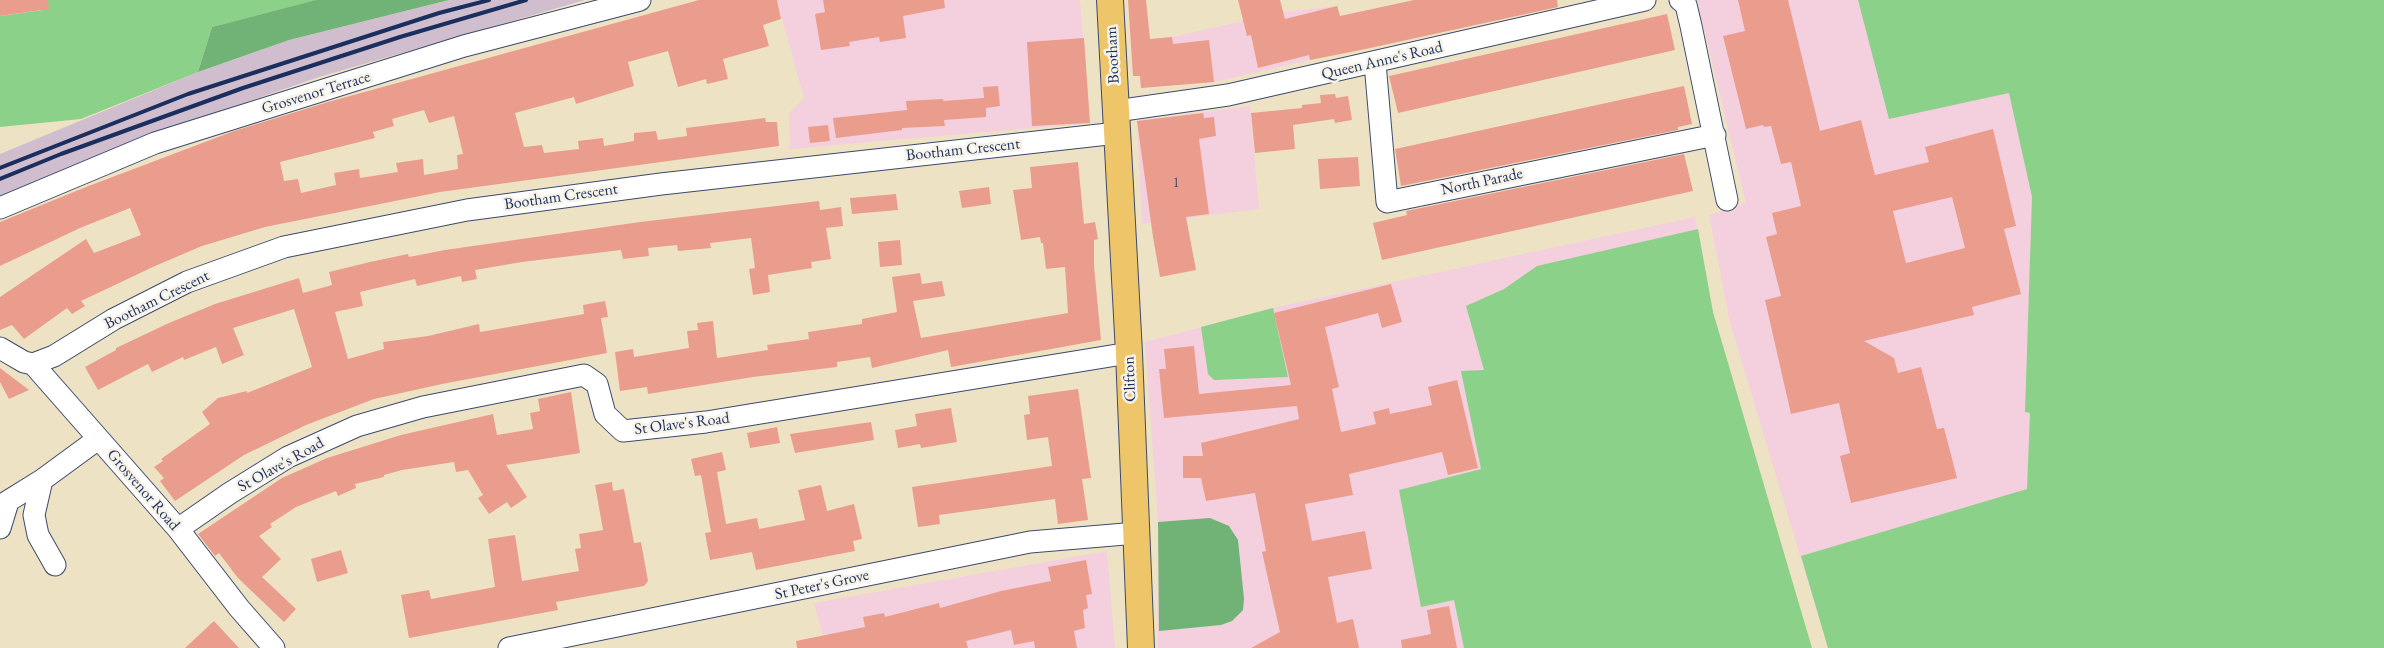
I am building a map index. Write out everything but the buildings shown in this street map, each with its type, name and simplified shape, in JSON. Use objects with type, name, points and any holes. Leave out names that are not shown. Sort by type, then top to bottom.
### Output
[{"type":"main road","name":"Bootham","points":[[1110,0],[1117,122]]},
{"type":"main road","name":"Clifton","points":[[1117,122],[1141,648]]},
{"type":"street","name":"Grosvenor Terrace","points":[[0,208],[155,143],[464,46],[640,0]]},
{"type":"street","name":"Queen Anne's Road","points":[[1117,122],[1646,0]]},
{"type":"street","points":[[1680,0],[1686,6],[1715,135],[1727,200]]},
{"type":"street","name":"North Parade","points":[[1376,63],[1386,202],[1715,135]]},
{"type":"street","name":"Bootham Crescent","points":[[33,364],[54,356],[114,319],[187,282],[284,247],[496,206],[1117,122]]},
{"type":"street","name":"Grosvenor Road","points":[[0,348],[24,362],[33,364],[178,529],[238,608],[274,648]]},
{"type":"street","name":"St Olave's Road","points":[[178,529],[230,493],[288,457],[357,426],[423,406],[584,375],[597,384],[605,414],[623,431],[706,422],[1129,354]]},
{"type":"street","points":[[0,528],[4,504],[42,480],[98,439]]},
{"type":"street","points":[[42,480],[34,516],[38,535],[55,565]]},
{"type":"street","name":"St Peter's Grove","points":[[509,648],[1030,542],[1137,533]]},
{"type":"shaded area","points":[[449,0],[585,0],[319,77],[169,129],[0,199],[0,154],[198,72],[289,40]]},
{"type":"shaded area","points":[[777,0],[1080,0],[1090,123],[790,149],[789,113],[804,98]]},
{"type":"shaded area","points":[[1697,0],[2284,0],[2221,648],[1828,648],[1730,323],[1709,215],[1746,203]]},
{"type":"shaded area","points":[[1337,6],[1349,51],[1214,82],[1141,88],[1140,76],[1133,76],[1131,41],[1172,37],[1283,12]]},
{"type":"shaded area","points":[[1250,106],[1259,209],[1142,224],[1137,121]]},
{"type":"shaded area","points":[[1695,217],[1713,312],[1811,648],[1158,648],[1158,522],[1145,342],[1273,308]]},
{"type":"shaded area","points":[[1107,551],[1115,648],[826,648],[814,603]]},
{"type":"green space","points":[[42,0],[317,0],[212,27],[198,72],[81,119],[0,127],[0,16],[43,10]]},
{"type":"green space","points":[[316,0],[449,0],[289,40],[198,72],[212,27]]},
{"type":"green space","points":[[1858,0],[2384,0],[2384,648],[1828,648],[1801,556],[2027,489],[2030,413],[2025,412],[2032,197],[2009,93],[1889,119]]},
{"type":"green space","points":[[1698,229],[1713,312],[1812,648],[1464,648],[1454,600],[1421,607],[1399,490],[1481,469],[1461,371],[1484,370],[1466,306],[1504,289],[1537,266]]},
{"type":"green space","points":[[1273,308],[1288,377],[1214,380],[1208,374],[1201,327]]},
{"type":"green space","points":[[1210,518],[1229,526],[1238,540],[1244,599],[1243,610],[1232,621],[1221,625],[1159,631],[1158,522]]},
{"type":"railway","points":[[0,168],[188,94],[439,13],[489,0]]},
{"type":"railway","points":[[0,179],[61,154],[243,88],[400,37],[526,0]]}]
